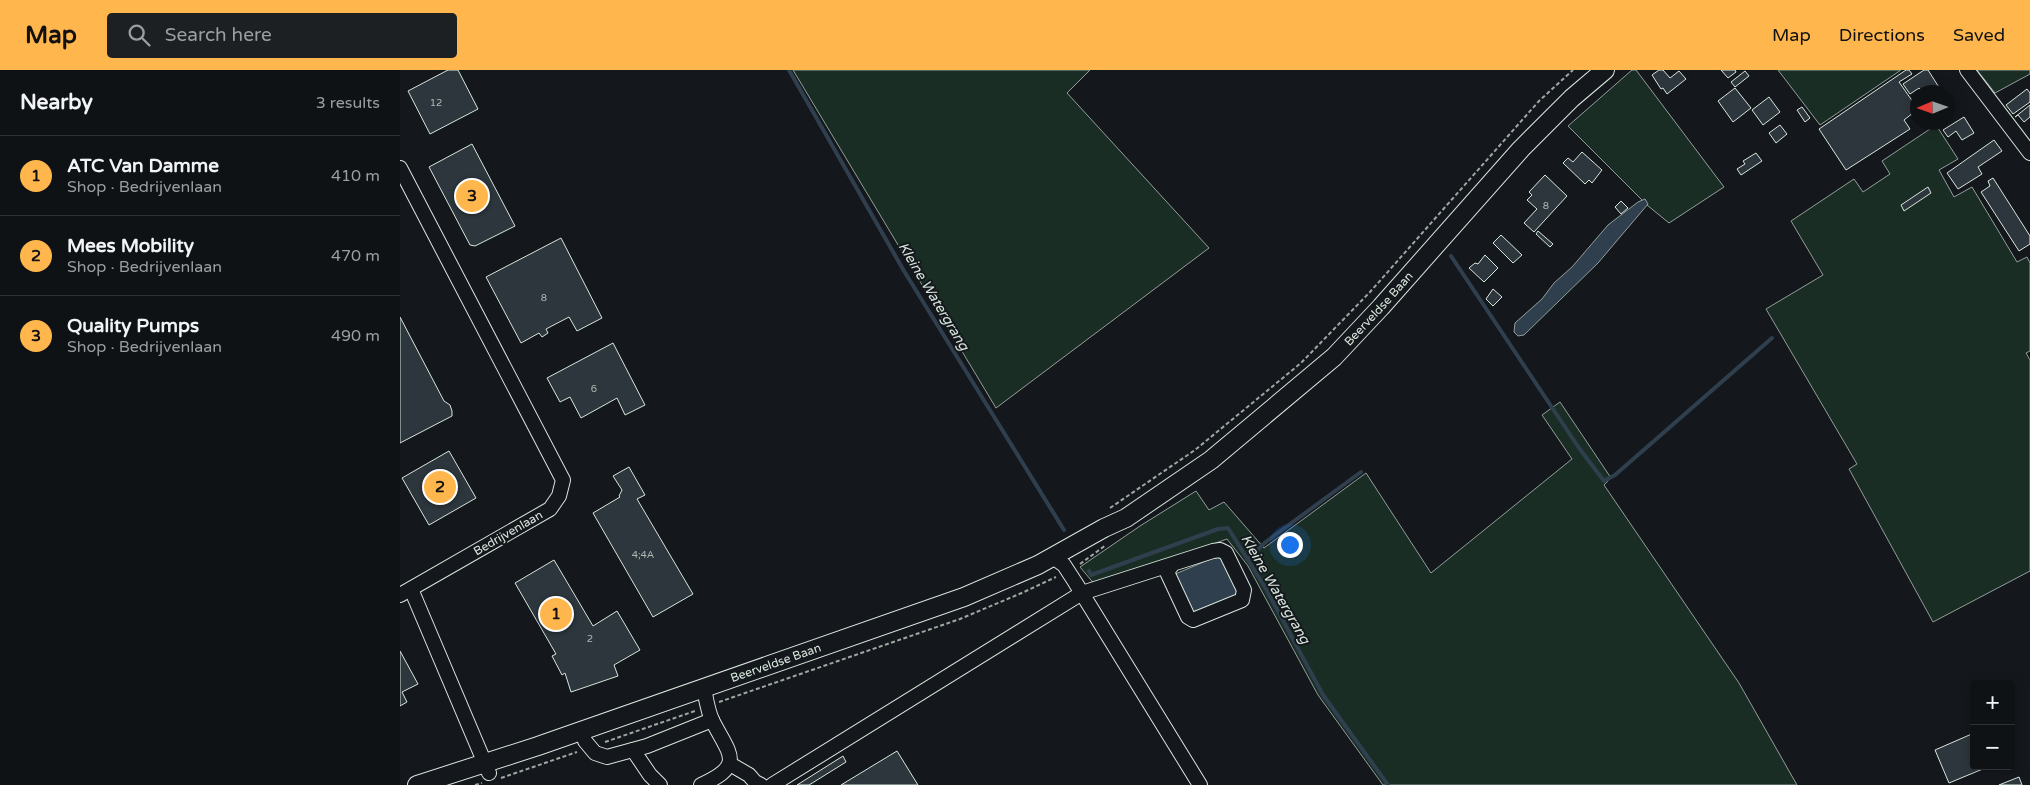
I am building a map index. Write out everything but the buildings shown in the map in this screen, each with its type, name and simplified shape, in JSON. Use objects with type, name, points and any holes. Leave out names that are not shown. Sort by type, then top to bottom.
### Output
[{"type":"main road","name":"Beerveldse Baan","points":[[450,785],[487,768],[705,693],[1058,561],[1104,528],[1126,518],[1210,460],[1334,357],[1381,308],[1527,143],[1572,98],[1605,70]]},
{"type":"main road","name":"Beerveldse Baan","points":[[417,785],[585,741],[705,693]]},
{"type":"street","points":[[1967,70],[2030,153]]},
{"type":"street","name":"Bedrijvenlaan","points":[[400,168],[563,480],[559,496],[550,509],[406,592],[487,768]]},
{"type":"street","points":[[772,785],[1082,593],[1173,564],[1220,550],[1226,553],[1244,590],[1242,600],[1193,620],[1188,617],[1167,572],[1173,564]]},
{"type":"street","points":[[1058,561],[1082,593],[1200,785]]},
{"type":"street","points":[[705,693],[712,720],[730,752],[730,764],[724,772],[705,784]]},
{"type":"street","points":[[585,741],[595,753],[607,757],[633,750],[712,720]]},
{"type":"street","points":[[633,750],[650,775],[660,785]]},
{"type":"street","points":[[730,764],[749,775],[755,782],[761,785]]},
{"type":"path","points":[[1110,508],[1195,450],[1301,363],[1370,292],[1540,101],[1573,70]]},
{"type":"green space","points":[[793,70],[1090,70],[1067,93],[1209,248],[996,408]]},
{"type":"green space","points":[[1632,70],[1636,70],[1724,187],[1669,223],[1647,205],[1568,126]]},
{"type":"green space","points":[[1778,70],[1901,70],[1820,125]]},
{"type":"green space","points":[[1977,70],[2030,70],[2030,74],[1995,93]]},
{"type":"green space","points":[[1928,130],[1939,130],[1958,159],[1939,170],[1954,197],[1972,187],[2017,262],[2027,257],[2030,263],[2030,351],[2026,353],[2030,360],[2030,571],[1933,622],[1849,469],[1857,464],[1766,309],[1823,275],[1791,221],[1854,179],[1863,192],[1890,174],[1882,161]]},
{"type":"green space","points":[[1560,402],[1611,478],[1604,485],[1739,683],[1797,785],[1383,785],[1318,695],[1248,566],[1227,539],[1096,586],[1080,567],[1196,491],[1209,510],[1224,502],[1264,548],[1366,473],[1431,573],[1572,459],[1542,415]]},
{"type":"water","points":[[1645,199],[1648,204],[1598,263],[1524,335],[1518,336],[1514,332],[1515,323],[1542,299],[1554,283],[1572,267],[1608,225],[1638,202]]},
{"type":"water","points":[[1220,555],[1231,573],[1239,595],[1193,616],[1173,575]]},
{"type":"waterway","name":"Kleine Watergrang","points":[[789,70],[904,271],[1064,530]]},
{"type":"waterway","points":[[1451,256],[1579,448],[1604,481],[1615,475],[1772,338]]},
{"type":"waterway","points":[[1247,559],[1267,541],[1361,472]]},
{"type":"waterway","name":"Kleine Watergrang","points":[[1089,571],[1091,575],[1218,529],[1228,528],[1266,589],[1323,695],[1388,785]]},
{"type":"place","name":"Quality Pumps","points":[[472,196]]},
{"type":"place","name":"Mees Mobility","points":[[440,487]]},
{"type":"place","name":"ATC Van Damme","points":[[556,614]]}]
